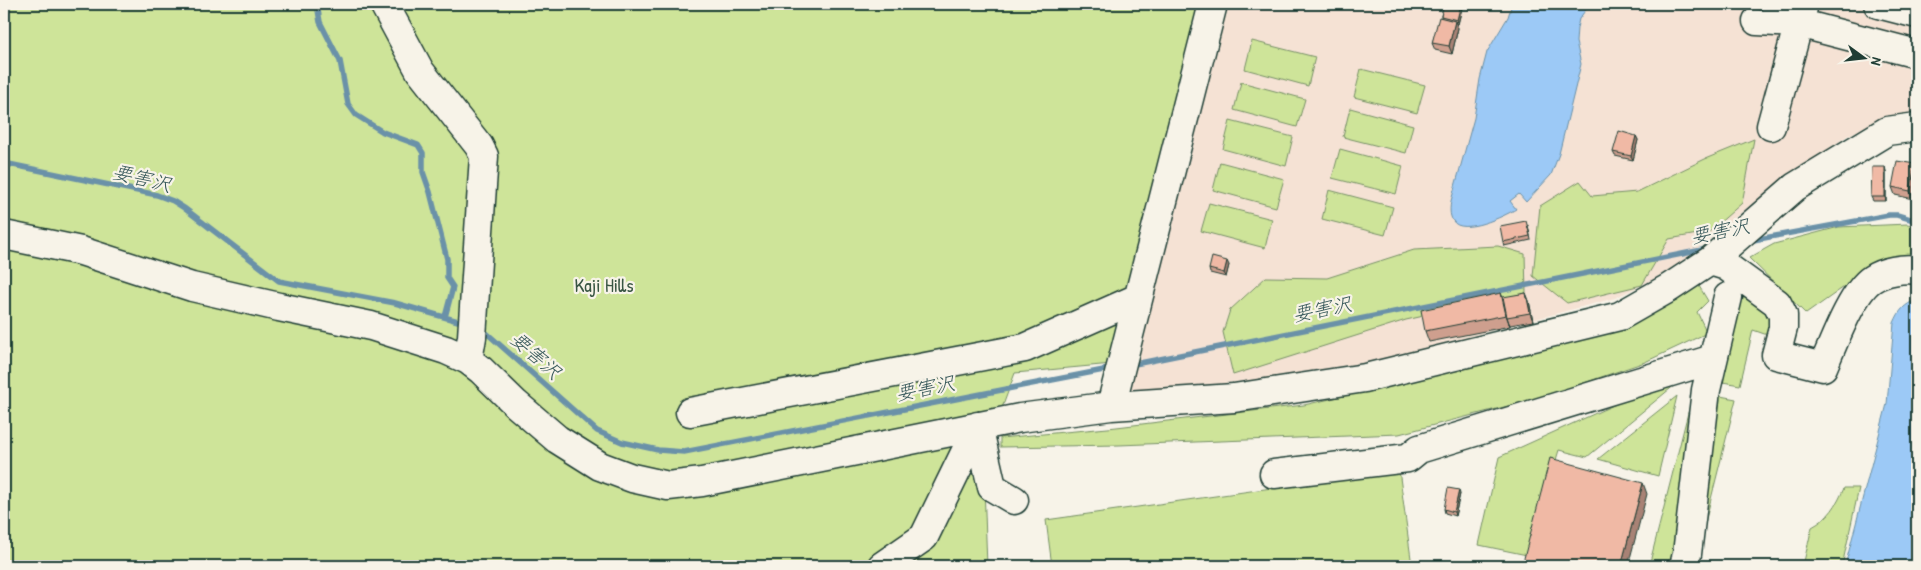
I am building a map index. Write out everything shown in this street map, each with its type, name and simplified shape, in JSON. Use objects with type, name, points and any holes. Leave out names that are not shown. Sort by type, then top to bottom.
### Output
[{"type":"street","points":[[384,4],[420,71],[479,146],[484,156],[472,337],[481,370],[516,404],[557,439],[600,466],[632,478],[668,486],[702,482],[1020,418],[1111,406],[1234,398],[1365,378],[1620,316],[1669,288],[1711,260],[1794,187],[1887,131],[1917,127]]},
{"type":"street","points":[[1111,406],[1213,4]]},
{"type":"street","points":[[1878,4],[1917,14]]},
{"type":"street","points":[[1770,126],[1801,13]]},
{"type":"street","points":[[1757,21],[1801,13],[1917,54]]},
{"type":"street","points":[[4,235],[81,251],[192,287],[371,326],[446,350],[472,337]]},
{"type":"street","points":[[1711,260],[1726,266],[1777,303],[1782,315],[1783,328],[1776,355],[1823,366],[1860,290],[1872,279],[1889,272],[1909,269],[1917,270]]},
{"type":"street","points":[[1684,566],[1706,390],[1728,297]]},
{"type":"street","points":[[690,412],[1025,348],[1138,298]]},
{"type":"street","points":[[1274,474],[1408,458],[1419,450],[1713,359]]},
{"type":"street","points":[[978,426],[992,487],[1014,500]]},
{"type":"street","points":[[882,566],[924,538],[978,426]]},
{"type":"shaded area","points":[[1206,4],[1917,4],[1917,112],[1884,118],[1847,136],[1738,215],[1678,265],[1615,298],[1381,360],[1269,379],[1138,391],[1103,391]]},
{"type":"green space","name":"Kaji Hills","points":[[4,4],[1204,4],[1112,364],[1015,373],[983,459],[987,566],[4,566]]},
{"type":"green space","points":[[1252,41],[1315,57],[1308,86],[1245,69]]},
{"type":"green space","points":[[1361,69],[1425,85],[1417,113],[1354,97]]},
{"type":"green space","points":[[1241,82],[1305,99],[1297,127],[1234,110]]},
{"type":"green space","points":[[1350,108],[1413,125],[1406,153],[1343,137]]},
{"type":"green space","points":[[1230,121],[1293,137],[1286,166],[1223,149]]},
{"type":"green space","points":[[1754,139],[1742,203],[1709,232],[1669,239],[1642,285],[1567,303],[1533,276],[1540,206],[1580,181],[1592,196],[1637,192],[1705,159]]},
{"type":"green space","points":[[1340,149],[1403,166],[1396,194],[1332,178]]},
{"type":"green space","points":[[1220,162],[1284,179],[1276,207],[1213,190]]},
{"type":"green space","points":[[1329,190],[1393,207],[1385,235],[1322,219]]},
{"type":"green space","points":[[1209,203],[1272,219],[1265,248],[1201,231]]},
{"type":"green space","points":[[1908,224],[1917,228],[1917,261],[1882,260],[1806,314],[1749,258],[1774,244],[1839,227]]},
{"type":"green space","points":[[1498,246],[1525,254],[1526,293],[1406,320],[1233,375],[1223,332],[1230,310],[1266,277],[1327,278],[1414,250]]},
{"type":"green space","points":[[1741,282],[1768,305],[1773,337],[1753,330],[1740,385],[1717,381]]},
{"type":"green space","points":[[1699,286],[1708,301],[1697,312],[1707,333],[1645,362],[1543,397],[1399,434],[1119,445],[1000,447],[1000,438],[1108,428],[1304,405],[1488,363],[1636,321]]},
{"type":"green space","points":[[1671,379],[1676,384],[1587,457],[1559,450],[1527,555],[1479,545],[1499,457]]},
{"type":"green space","points":[[1715,395],[1736,399],[1698,551]]},
{"type":"green space","points":[[1677,396],[1658,476],[1598,459]]},
{"type":"green space","points":[[1691,401],[1697,402],[1678,566],[1649,566]]},
{"type":"green space","points":[[1399,470],[1412,566],[1052,566],[1046,520]]},
{"type":"green space","points":[[1844,488],[1859,488],[1842,566],[1803,566],[1812,527],[1823,520],[1832,510]]},
{"type":"water","points":[[1512,4],[1590,4],[1579,19],[1577,28],[1576,42],[1581,64],[1559,154],[1551,175],[1526,202],[1519,194],[1510,201],[1516,209],[1511,212],[1474,226],[1458,225],[1451,216],[1451,203],[1474,118],[1480,79],[1487,52],[1508,17]]},
{"type":"water","points":[[1917,300],[1917,566],[1845,566],[1887,404],[1894,323],[1903,308]]},
{"type":"building","points":[[1444,4],[1461,4],[1457,20],[1441,16]]},
{"type":"building","points":[[1439,17],[1455,21],[1449,46],[1432,43]]},
{"type":"building","points":[[1619,131],[1636,136],[1631,156],[1613,152]]},
{"type":"building","points":[[1897,161],[1915,164],[1910,191],[1892,187]]},
{"type":"building","points":[[1872,167],[1885,167],[1885,197],[1871,197]]},
{"type":"building","points":[[1526,221],[1530,236],[1503,242],[1500,226]]},
{"type":"building","points":[[1212,257],[1227,261],[1224,273],[1209,269]]},
{"type":"building","points":[[1501,293],[1506,315],[1425,331],[1421,310]]},
{"type":"building","points":[[1526,293],[1530,313],[1507,317],[1503,297]]},
{"type":"building","points":[[1550,458],[1643,483],[1621,566],[1522,566]]},
{"type":"building","points":[[1448,488],[1459,490],[1454,512],[1444,509]]},
{"type":"waterway","points":[[317,4],[320,22],[340,61],[348,104],[356,115],[383,132],[418,145],[423,153],[423,172],[447,259],[447,278],[453,287],[445,317]]},
{"type":"waterway","name":"要害沢","points":[[4,163],[157,195],[173,201],[279,281],[395,303],[465,323]]},
{"type":"waterway","name":"要害沢","points":[[1748,241],[1889,215],[1897,215],[1917,221]]},
{"type":"waterway","name":"要害沢","points":[[1130,365],[1707,249]]},
{"type":"waterway","name":"要害沢","points":[[481,328],[597,431],[622,442],[658,450],[684,452],[1114,368]]}]
